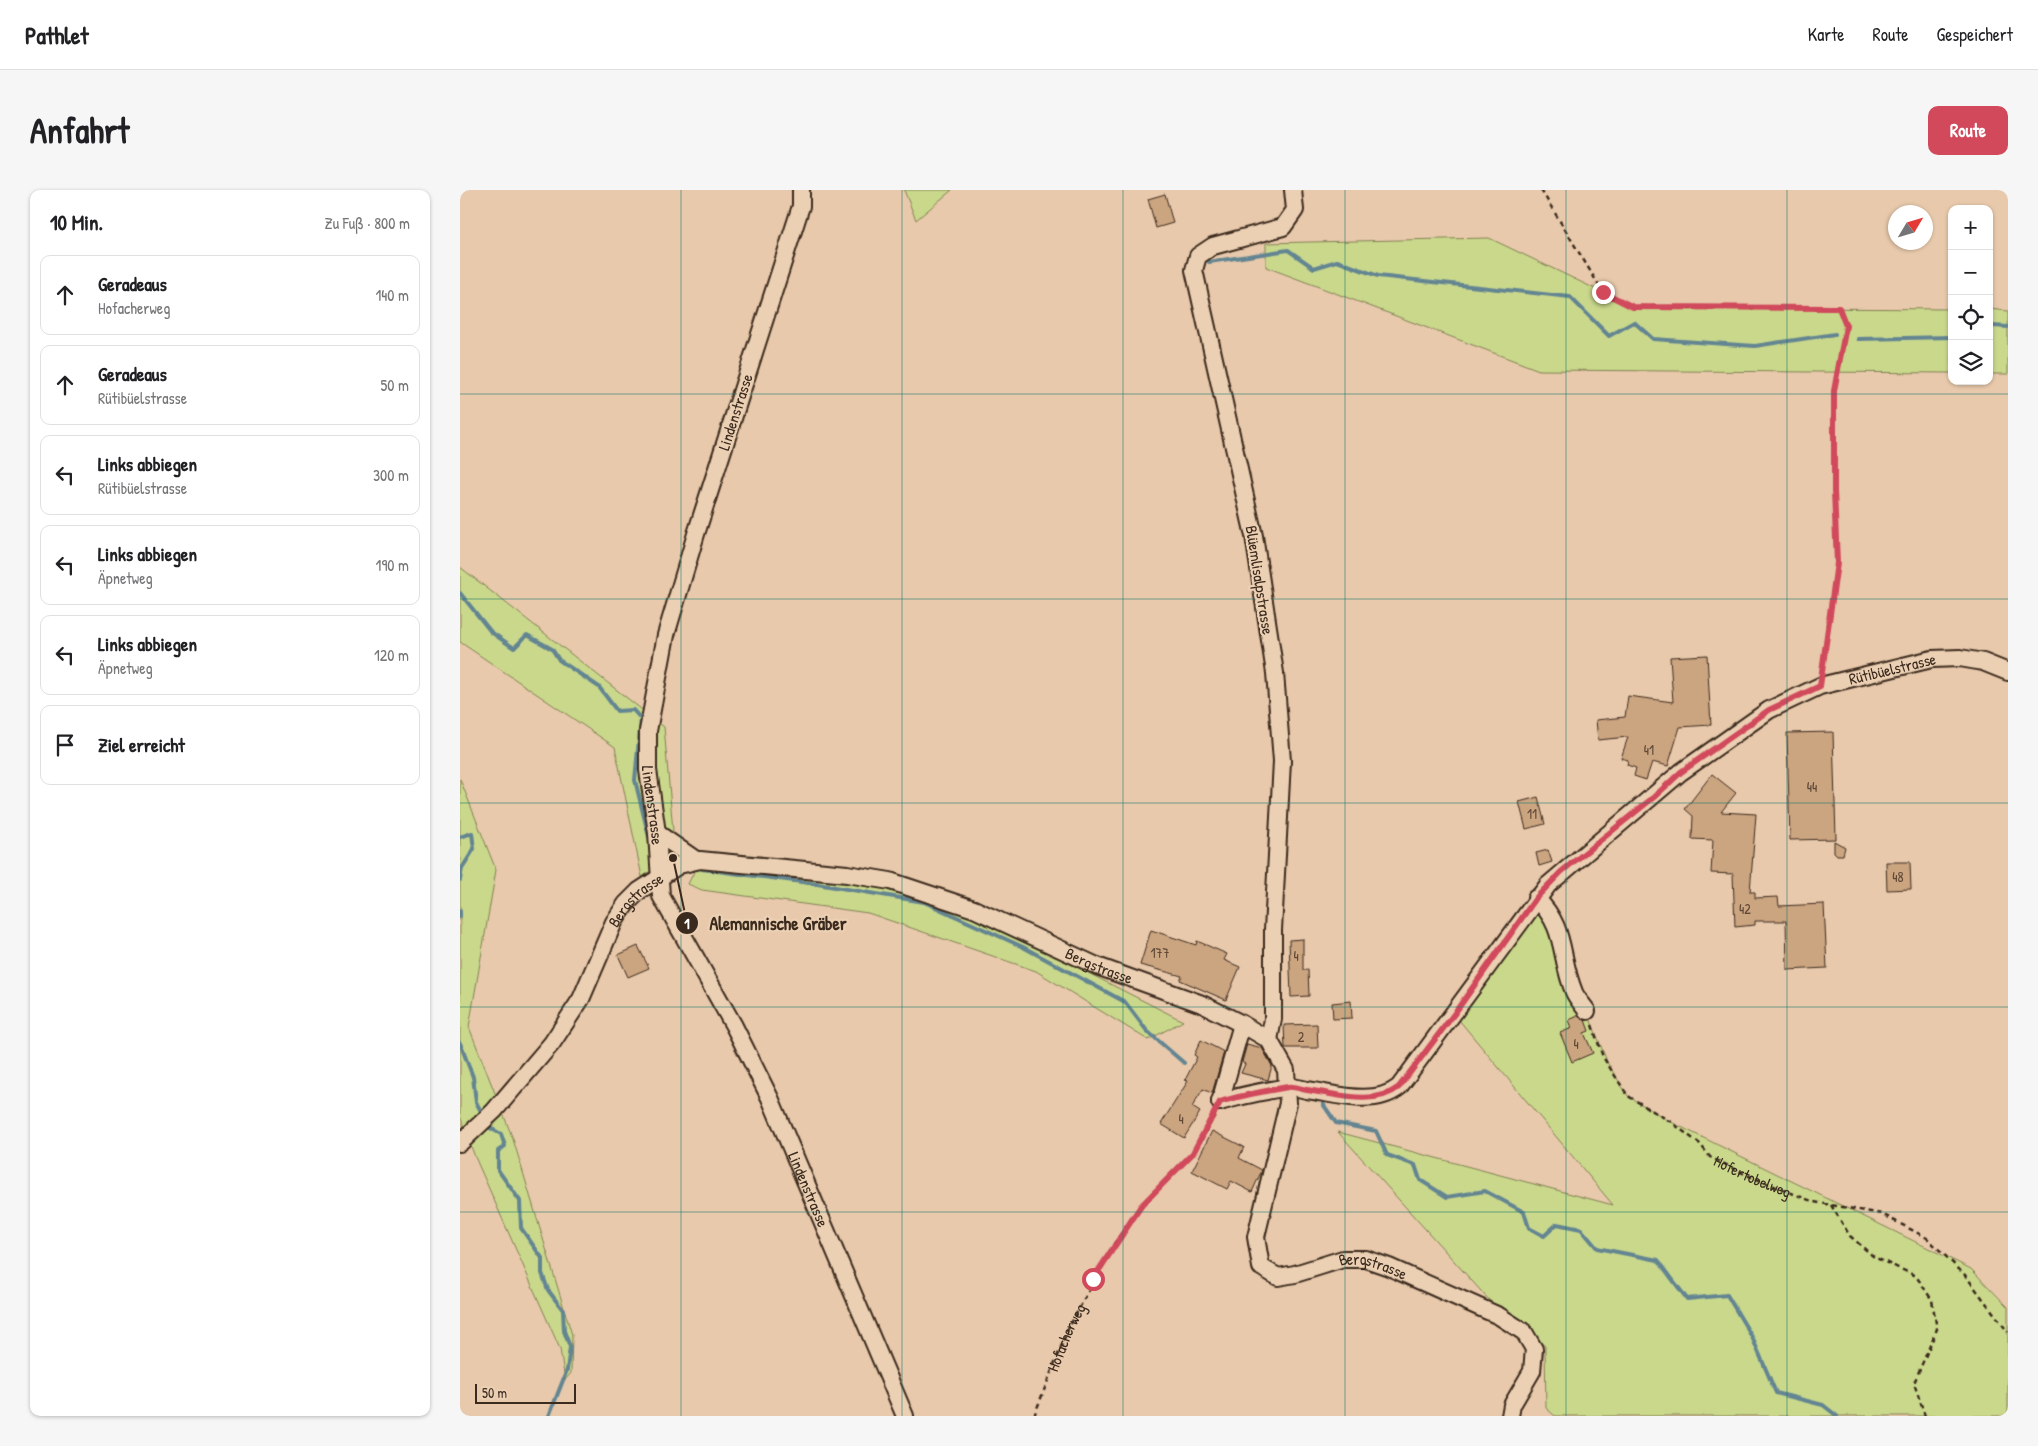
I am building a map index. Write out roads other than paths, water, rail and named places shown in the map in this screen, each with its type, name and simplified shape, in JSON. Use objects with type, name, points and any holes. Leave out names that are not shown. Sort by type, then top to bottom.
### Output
[{"type":"street","name":"Lindenstrasse","points":[[801,190],[800,206],[666,635],[648,731],[648,770],[657,833],[661,896],[734,1026],[770,1098],[906,1416]]},
{"type":"street","name":"Blüemlisalpstrasse","points":[[1269,1040],[1273,1020],[1273,930],[1282,760],[1275,673],[1254,536],[1194,270],[1198,256],[1213,246],[1283,227],[1295,210],[1293,190]]},
{"type":"street","name":"Rütibüelstrasse","points":[[1289,1087],[1355,1097],[1378,1098],[1389,1095],[1399,1087],[1454,1014],[1536,898],[1561,872],[1654,797],[1681,772],[1769,710],[1820,686],[1932,658],[1975,661],[2008,672]]},
{"type":"street","points":[[657,833],[696,860]]},
{"type":"street","name":"Bergstrasse","points":[[460,1143],[494,1111],[552,1043],[581,999],[614,922],[626,904],[659,878],[679,866],[696,860],[847,874],[890,881],[974,909],[1097,966],[1163,988],[1242,1024],[1269,1040],[1286,1070],[1289,1087],[1286,1120],[1256,1237],[1261,1267],[1278,1276],[1295,1274],[1343,1259],[1366,1259],[1389,1267],[1499,1316],[1524,1332],[1534,1349],[1532,1372],[1512,1405],[1510,1416]]},
{"type":"street","points":[[1536,898],[1549,911],[1556,925],[1574,992],[1587,1011]]},
{"type":"street","points":[[1242,1024],[1220,1102],[1243,1095],[1278,1091],[1289,1087]]},
{"type":"waterway","points":[[1209,262],[1288,250],[1314,268],[1337,261],[1378,276],[1570,297],[1609,336],[1634,322],[1653,339],[1755,346],[1835,334]]},
{"type":"waterway","points":[[1993,326],[2008,327]]},
{"type":"waterway","points":[[1858,339],[1948,337]]},
{"type":"waterway","points":[[460,593],[491,632],[514,648],[527,635],[552,649],[559,660],[599,687],[617,711],[633,710],[641,719],[635,780],[649,837]]},
{"type":"waterway","points":[[460,837],[472,833],[474,849],[462,868],[460,880]]},
{"type":"waterway","points":[[702,869],[817,884],[924,902],[1023,947],[1125,1002],[1147,1031],[1184,1063]]},
{"type":"waterway","points":[[460,911],[460,917]]},
{"type":"waterway","points":[[460,1043],[473,1077],[476,1102],[483,1115]]},
{"type":"waterway","points":[[1323,1104],[1336,1123],[1376,1131],[1387,1155],[1415,1165],[1420,1180],[1447,1197],[1485,1191],[1524,1212],[1529,1228],[1544,1236],[1557,1224],[1581,1229],[1597,1248],[1658,1260],[1687,1299],[1727,1295],[1752,1337],[1776,1393],[1823,1405],[1837,1416]]},
{"type":"waterway","points":[[487,1123],[490,1128],[501,1134],[505,1146],[498,1151],[498,1170],[520,1201],[521,1228],[542,1258],[542,1273],[548,1290],[563,1310],[564,1331],[570,1347],[567,1370],[549,1416]]},
{"type":"place","name":"Alemannische Gräber","points":[[673,858]]}]
